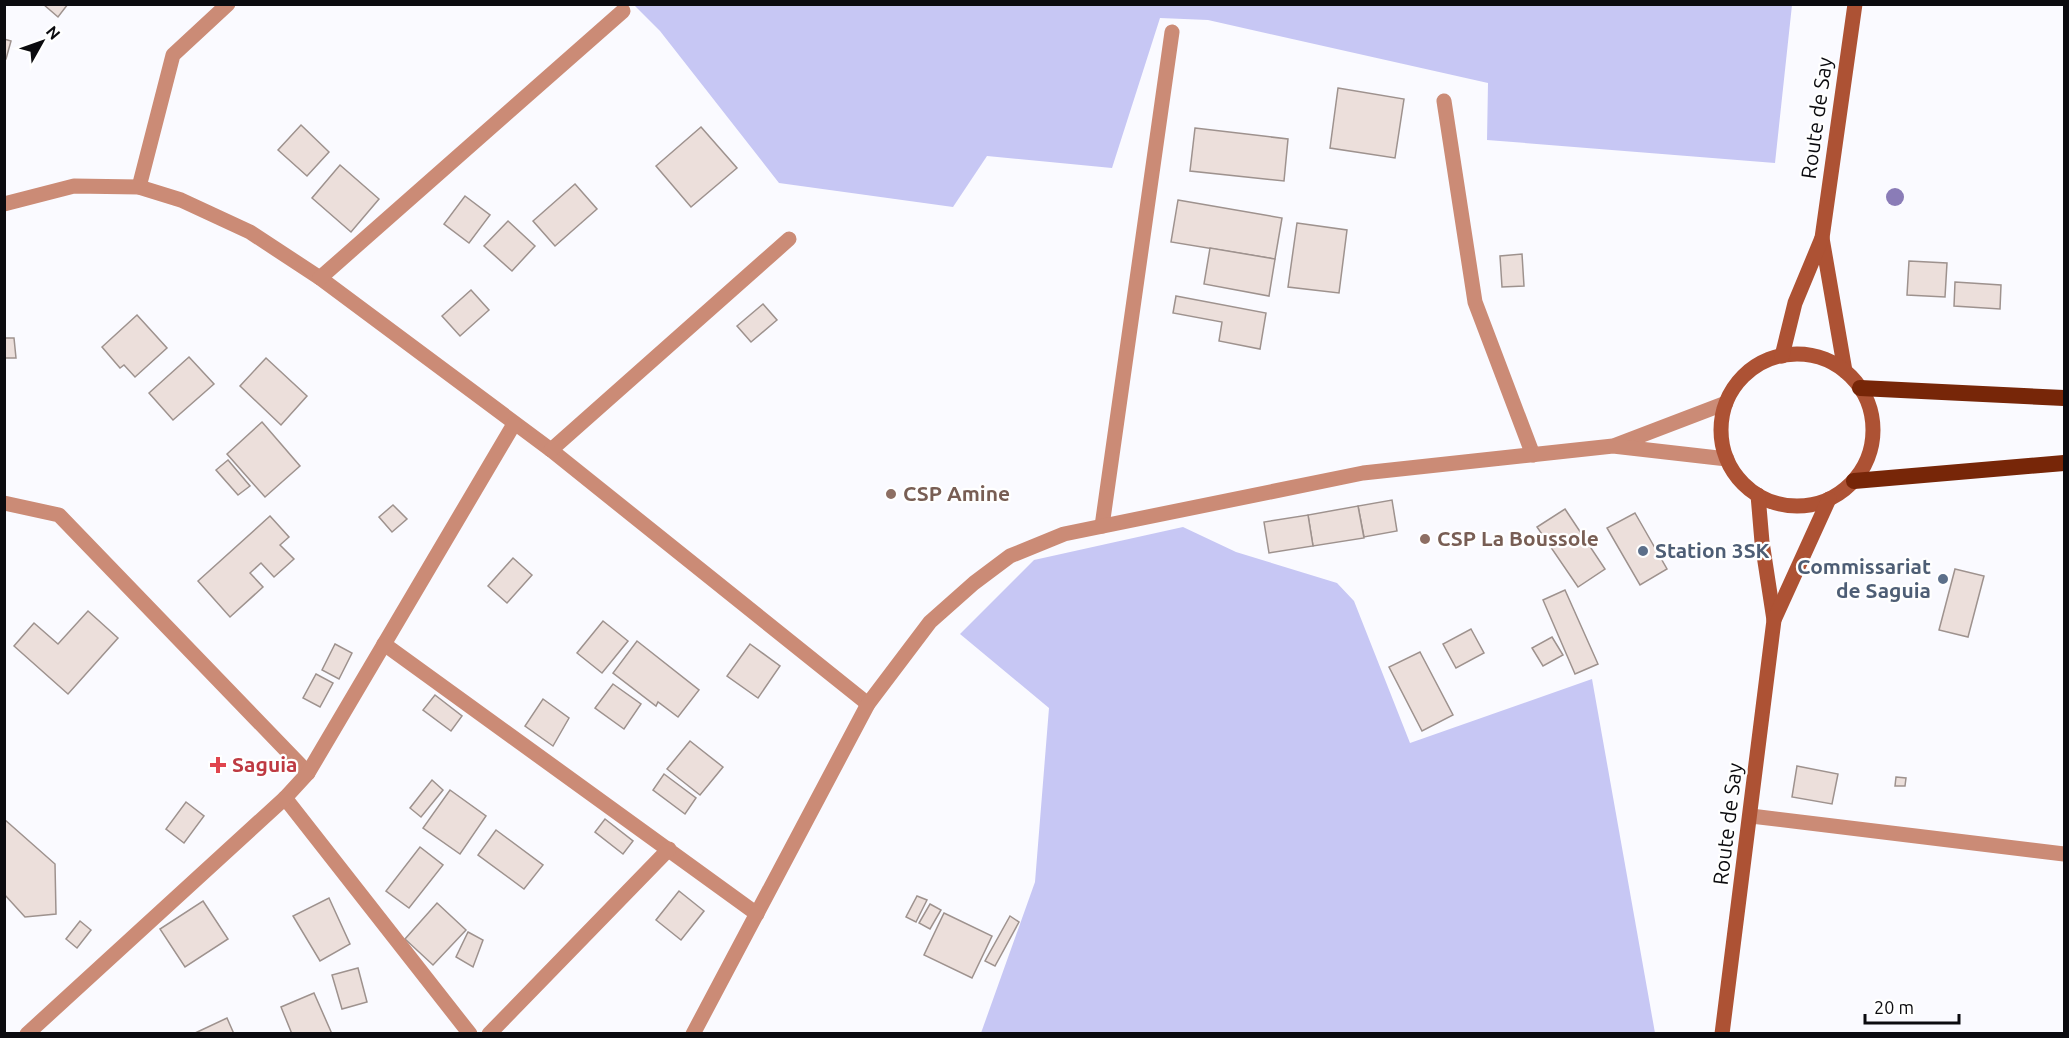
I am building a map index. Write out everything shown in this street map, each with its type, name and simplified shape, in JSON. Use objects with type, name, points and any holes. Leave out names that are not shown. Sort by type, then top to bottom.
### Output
[{"type":"highway","points":[[1860,388],[2064,398]]},
{"type":"highway","points":[[1854,481],[2064,463]]},
{"type":"main road","name":"Route de Say","points":[[1782,356],[1795,303],[1822,238],[1855,4]]},
{"type":"main road","name":"Route de Say","points":[[1822,238],[1845,371]]},
{"type":"main road","points":[[1804,354],[1826,360],[1845,371],[1860,388],[1871,416],[1872,445],[1865,464],[1854,481],[1829,499],[1812,505],[1793,506],[1758,495],[1735,473],[1727,459],[1722,441],[1722,422],[1726,403],[1735,386],[1748,372],[1764,362],[1782,356],[1804,354]]},
{"type":"main road","name":"Route de Say","points":[[1722,1034],[1774,620],[1762,542],[1758,495]]},
{"type":"main road","name":"Route de Say","points":[[1774,620],[1829,499]]},
{"type":"street","points":[[139,188],[173,55],[228,4]]},
{"type":"street","points":[[320,278],[623,11]]},
{"type":"street","points":[[1102,526],[1173,32]]},
{"type":"street","points":[[1444,101],[1475,302],[1533,455]]},
{"type":"street","points":[[4,204],[74,186],[139,188],[182,200],[250,232],[320,278],[551,450],[868,704]]},
{"type":"street","points":[[551,450],[789,239]]},
{"type":"street","points":[[1613,446],[1726,403]]},
{"type":"street","points":[[27,1034],[285,798],[308,773],[514,424]]},
{"type":"street","points":[[693,1034],[868,704],[930,622],[974,583],[1010,556],[1064,534],[1363,473],[1613,446],[1727,459]]},
{"type":"street","points":[[4,503],[59,515],[308,773]]},
{"type":"street","points":[[384,644],[757,914]]},
{"type":"street","points":[[285,798],[470,1034]]},
{"type":"street","points":[[1751,816],[2064,854]]},
{"type":"street","points":[[489,1034],[669,849]]},
{"type":"shaded area","points":[[634,5],[1792,5],[1775,163],[1487,140],[1488,83],[1208,20],[1160,18],[1112,168],[987,156],[953,207],[779,183],[660,31]]},
{"type":"shaded area","points":[[1183,527],[1236,552],[1337,583],[1354,601],[1410,743],[1592,679],[1655,1033],[981,1033],[1035,882],[1049,708],[960,634],[1034,560]]},
{"type":"building","points":[[43,4],[68,4],[58,17]]},
{"type":"building","points":[[4,39],[11,41],[6,59],[4,59]]},
{"type":"building","points":[[1338,88],[1404,99],[1395,158],[1330,148]]},
{"type":"building","points":[[301,125],[329,152],[307,176],[278,150]]},
{"type":"building","points":[[701,127],[737,168],[691,207],[656,166]]},
{"type":"building","points":[[1195,128],[1288,139],[1284,181],[1190,171]]},
{"type":"building","points":[[340,165],[379,199],[351,232],[312,198]]},
{"type":"building","points":[[575,184],[597,209],[555,246],[533,221]]},
{"type":"building","points":[[465,196],[490,215],[469,243],[444,224]]},
{"type":"building","points":[[1178,200],[1282,218],[1275,259],[1171,242]]},
{"type":"building","points":[[508,221],[535,246],[512,271],[484,246]]},
{"type":"building","points":[[1297,223],[1347,230],[1339,293],[1288,287]]},
{"type":"building","points":[[1210,248],[1275,259],[1269,296],[1204,284]]},
{"type":"building","points":[[1522,254],[1524,286],[1502,287],[1500,256]]},
{"type":"building","points":[[1909,261],[1947,263],[1945,297],[1907,295]]},
{"type":"building","points":[[1955,282],[2001,285],[2000,309],[1954,306]]},
{"type":"building","points":[[471,290],[489,310],[460,336],[442,316]]},
{"type":"building","points":[[1176,296],[1266,313],[1260,349],[1219,341],[1222,322],[1173,313]]},
{"type":"building","points":[[763,304],[777,320],[751,342],[737,326]]},
{"type":"building","points":[[137,315],[167,348],[135,377],[124,365],[120,368],[102,347]]},
{"type":"building","points":[[4,338],[14,338],[16,358],[4,358]]},
{"type":"building","points":[[189,357],[214,384],[173,420],[149,393]]},
{"type":"building","points":[[266,358],[307,396],[281,425],[240,386]]},
{"type":"building","points":[[262,422],[300,466],[265,497],[227,454]]},
{"type":"building","points":[[228,460],[250,486],[238,495],[216,470]]},
{"type":"building","points":[[1392,500],[1397,531],[1364,537],[1358,506]]},
{"type":"building","points":[[393,505],[407,519],[392,532],[379,517]]},
{"type":"building","points":[[1358,506],[1364,538],[1313,546],[1308,515]]},
{"type":"building","points":[[1565,509],[1605,569],[1578,587],[1537,527]]},
{"type":"building","points":[[1635,513],[1667,569],[1640,585],[1607,528]]},
{"type":"building","points":[[1308,515],[1313,546],[1269,553],[1264,522]]},
{"type":"building","points":[[270,516],[289,537],[280,545],[294,559],[274,577],[261,563],[250,573],[263,587],[230,617],[198,581]]},
{"type":"building","points":[[513,558],[532,575],[507,603],[488,586]]},
{"type":"building","points":[[1955,569],[1984,576],[1968,637],[1939,630]]},
{"type":"building","points":[[1565,590],[1598,664],[1575,674],[1543,600]]},
{"type":"building","points":[[88,611],[118,638],[68,694],[14,646],[34,623],[58,644]]},
{"type":"building","points":[[603,621],[628,641],[602,673],[577,653]]},
{"type":"building","points":[[1471,629],[1484,653],[1456,668],[1443,644]]},
{"type":"building","points":[[1552,637],[1563,655],[1543,666],[1532,648]]},
{"type":"building","points":[[637,641],[699,690],[678,717],[658,702],[656,706],[613,673]]},
{"type":"building","points":[[335,644],[352,653],[339,679],[322,670]]},
{"type":"building","points":[[750,644],[780,666],[758,698],[727,676]]},
{"type":"building","points":[[1420,652],[1453,715],[1422,731],[1389,667]]},
{"type":"building","points":[[316,674],[333,683],[320,707],[303,698]]},
{"type":"building","points":[[613,684],[641,704],[624,729],[595,708]]},
{"type":"building","points":[[435,695],[462,716],[451,731],[423,710]]},
{"type":"building","points":[[543,699],[569,718],[553,746],[525,726]]},
{"type":"building","points":[[690,741],[723,767],[700,795],[667,769]]},
{"type":"building","points":[[1797,766],[1838,774],[1832,804],[1792,797]]},
{"type":"building","points":[[664,774],[696,798],[685,814],[653,790]]},
{"type":"building","points":[[1896,777],[1906,778],[1905,786],[1895,786]]},
{"type":"building","points":[[432,780],[443,790],[421,817],[410,808]]},
{"type":"building","points":[[450,790],[486,816],[460,854],[423,828]]},
{"type":"building","points":[[186,802],[204,816],[184,843],[166,829]]},
{"type":"building","points":[[4,819],[55,864],[56,914],[25,917],[4,894]]},
{"type":"building","points":[[605,819],[633,841],[623,854],[595,832]]},
{"type":"building","points":[[496,830],[543,865],[524,889],[478,855]]},
{"type":"building","points":[[420,847],[443,865],[409,908],[386,891]]},
{"type":"building","points":[[679,891],[704,911],[681,940],[656,920]]},
{"type":"building","points":[[917,896],[927,900],[916,922],[906,917]]},
{"type":"building","points":[[329,898],[350,944],[320,961],[293,916]]},
{"type":"building","points":[[203,901],[228,939],[185,967],[160,929]]},
{"type":"building","points":[[437,903],[466,930],[433,965],[405,939]]},
{"type":"building","points":[[930,904],[941,910],[930,929],[919,923]]},
{"type":"building","points":[[944,913],[992,936],[972,978],[924,955]]},
{"type":"building","points":[[1010,916],[1019,922],[995,966],[985,961]]},
{"type":"building","points":[[80,921],[91,930],[77,948],[66,939]]},
{"type":"building","points":[[468,932],[483,940],[473,967],[456,957]]},
{"type":"building","points":[[358,968],[367,1002],[342,1009],[332,975]]},
{"type":"building","points":[[314,993],[332,1034],[292,1034],[281,1007]]},
{"type":"building","points":[[227,1018],[234,1034],[193,1034]]},
{"type":"place","name":"CSP Amine","points":[[891,494]]},
{"type":"place","name":"CSP La Boussole","points":[[1425,539]]},
{"type":"place","name":"Station 3SK","points":[[1643,551]]},
{"type":"place","name":"Commissariat de Saguia","points":[[1943,579]]},
{"type":"place","name":"Saguia","points":[[218,765]]}]
